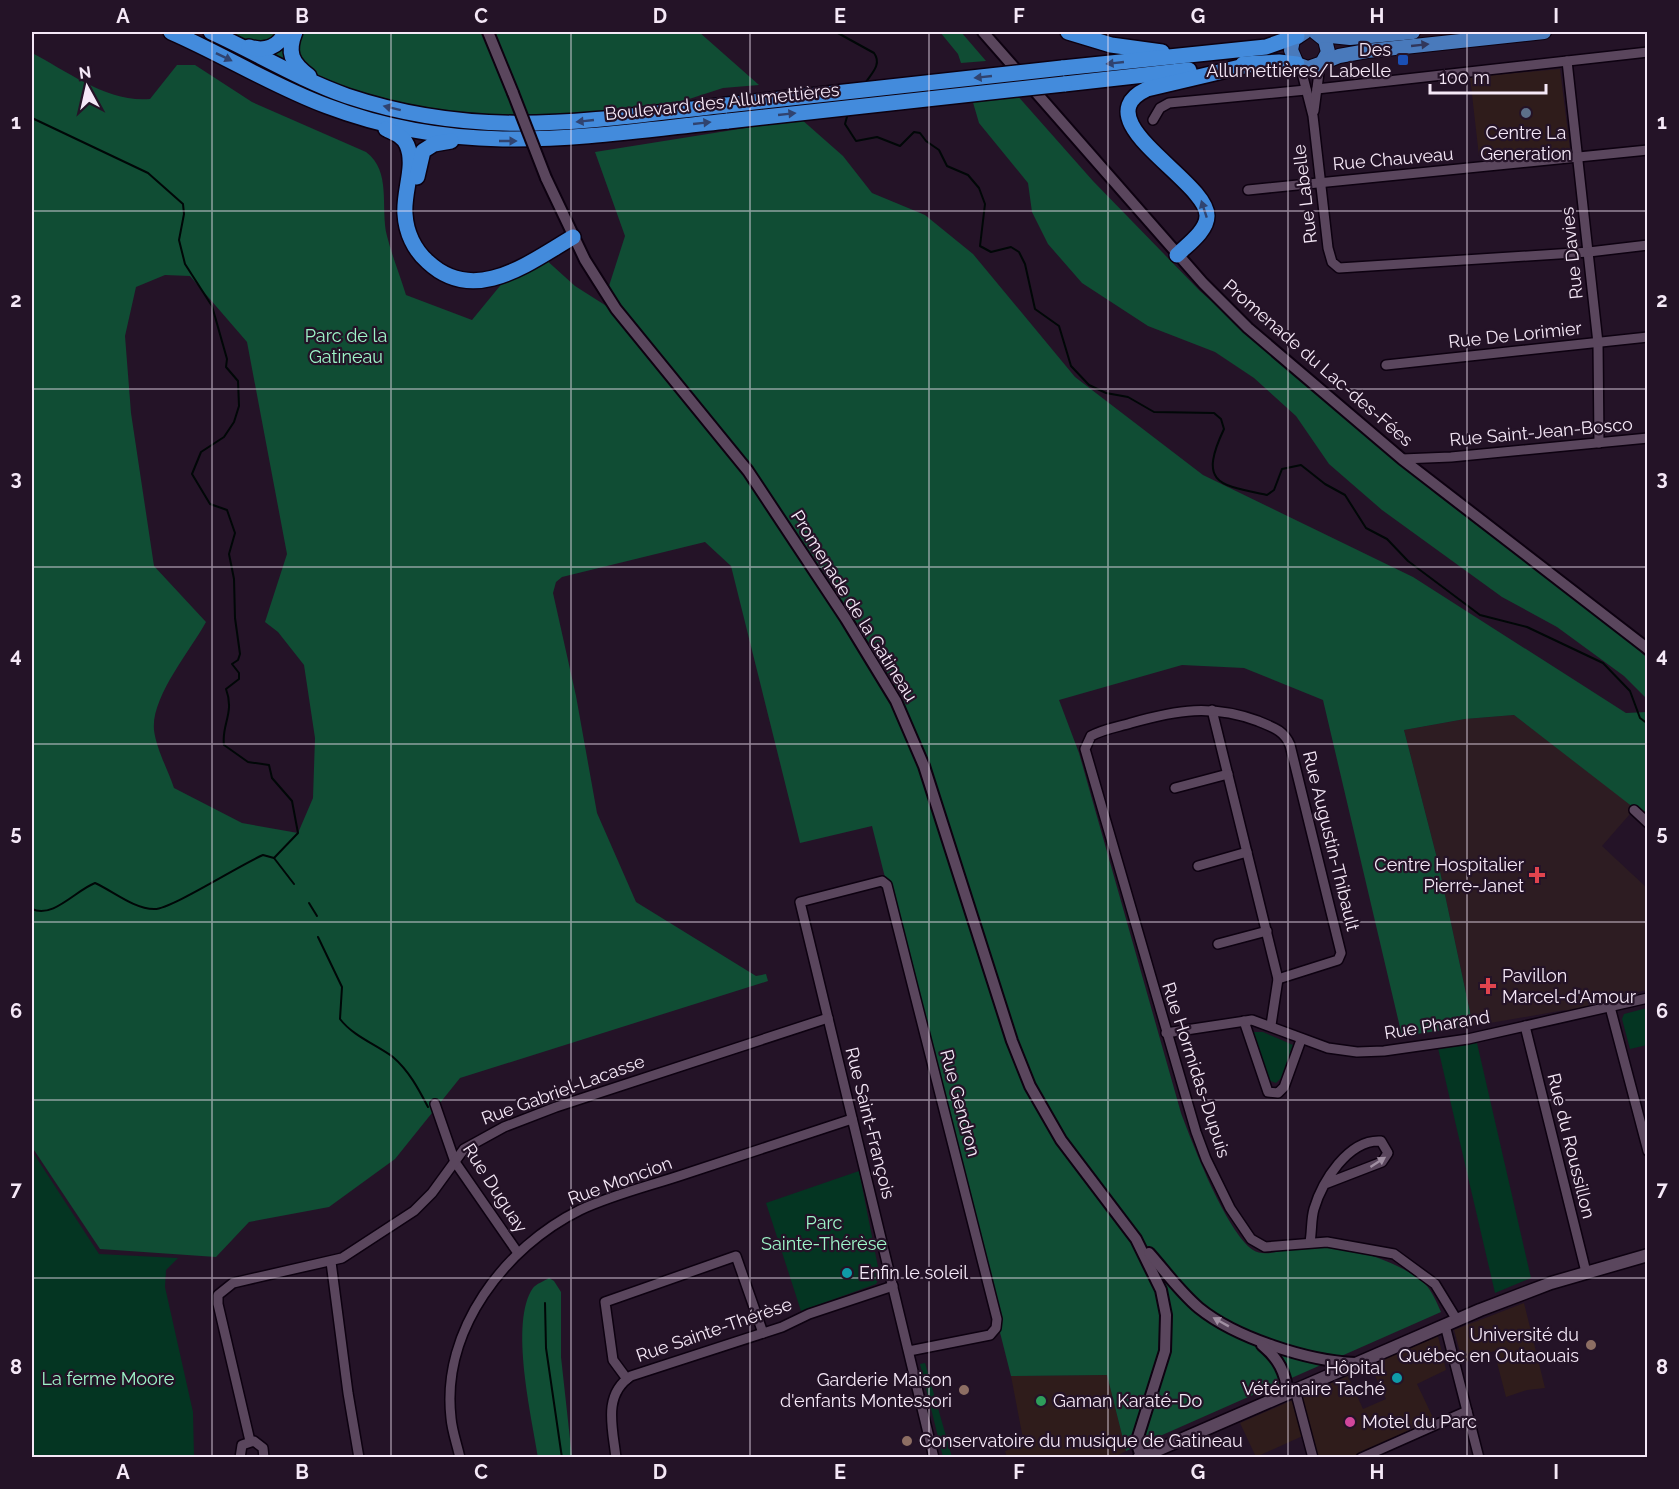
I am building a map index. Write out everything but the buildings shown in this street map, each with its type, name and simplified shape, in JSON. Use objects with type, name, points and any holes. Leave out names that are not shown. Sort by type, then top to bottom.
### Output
[{"type":"highway","name":"Boulevard des Allumettières","points":[[171,32],[295,93],[368,120],[423,132],[475,139],[556,139],[728,113],[1063,76],[1266,47],[1299,34]]},
{"type":"highway","name":"Boulevard des Allumettières","points":[[211,32],[326,88],[407,112],[441,119],[497,125],[728,113]]},
{"type":"highway","points":[[232,41],[263,49],[280,43],[285,32]]},
{"type":"highway","points":[[295,32],[290,47],[295,65],[326,88]]},
{"type":"highway","points":[[1068,32],[1129,48],[1216,53]]},
{"type":"highway","name":"Boulevard des Allumettières","points":[[1063,76],[1279,62],[1299,64]]},
{"type":"highway","points":[[1177,255],[1204,226],[1208,214],[1205,206],[1134,130],[1129,116],[1130,104],[1136,96],[1147,89],[1252,64]]},
{"type":"highway","points":[[368,120],[397,134],[406,143],[410,160],[405,206],[409,235],[420,255],[444,274],[473,281],[501,277],[571,234]]},
{"type":"highway","points":[[475,139],[434,144],[421,155],[413,217],[420,238],[434,257],[458,270],[488,272],[512,264],[571,234]]},
{"type":"main road","points":[[1318,33],[1350,38],[1413,32]]},
{"type":"main road","points":[[1299,34],[1291,50],[1299,64],[1308,68],[1339,56],[1367,51],[1544,32]]},
{"type":"main road","points":[[1318,33],[1328,46],[1326,58],[1321,64]]},
{"type":"main road","points":[[1140,1457],[1525,1292],[1647,1255]]},
{"type":"street","name":"Promenade de la Gatineau","points":[[488,32],[546,178],[571,234],[625,322],[728,444],[758,485],[878,669],[919,751],[1012,1041],[1030,1086],[1061,1140],[1129,1230],[1202,1310],[1252,1336],[1310,1357],[1355,1363]]},
{"type":"street","name":"Promenade du Lac-des-Fées","points":[[982,32],[1177,255],[1213,295],[1248,328],[1402,459],[1647,649]]},
{"type":"street","points":[[1317,89],[1647,52]]},
{"type":"street","name":"Rue Davies","points":[[1568,61],[1598,343],[1599,443]]},
{"type":"street","name":"Rue Labelle","points":[[1299,64],[1313,116],[1328,248],[1335,266],[1346,270],[1589,252]]},
{"type":"street","name":"Rue Labelle","points":[[1313,116],[1321,64]]},
{"type":"street","points":[[1153,120],[1160,108],[1169,103],[1306,90]]},
{"type":"street","name":"Rue Chauveau","points":[[1248,189],[1647,150]]},
{"type":"street","points":[[1589,252],[1647,245]]},
{"type":"street","name":"Rue De Lorimier","points":[[1386,365],[1647,337]]},
{"type":"street","name":"Rue Saint-Jean-Bosco","points":[[1402,459],[1451,457],[1647,438]]},
{"type":"street","points":[[1212,710],[1278,979],[1270,1025]]},
{"type":"street","name":"Rue Augustin-Thibault","points":[[1086,742],[1095,734],[1170,712],[1212,710],[1235,713],[1274,728],[1288,739],[1340,944],[1340,957],[1334,962],[1278,979]]},
{"type":"street","name":"Rue Hormidas-Dupuis","points":[[1086,742],[1085,750],[1166,1033],[1206,1159],[1243,1227],[1256,1244],[1265,1248],[1310,1242],[1352,1245],[1394,1254],[1435,1284],[1451,1322],[1467,1411],[1479,1458]]},
{"type":"street","points":[[1175,788],[1228,774]]},
{"type":"street","points":[[1634,810],[1647,823]]},
{"type":"street","points":[[1198,866],[1247,852]]},
{"type":"street","name":"Rue Gendron","points":[[800,902],[882,881],[887,885],[966,1191],[996,1319],[996,1328],[990,1335],[909,1351]]},
{"type":"street","name":"Rue Saint-François","points":[[800,902],[934,1458]]},
{"type":"street","points":[[1218,944],[1266,931]]},
{"type":"street","name":"Rue Pharand","points":[[1166,1033],[1244,1021],[1270,1025],[1302,1040],[1341,1051],[1369,1052],[1468,1039],[1647,998]]},
{"type":"street","points":[[1610,1006],[1647,1151]]},
{"type":"street","name":"Rue Gabriel-Lacasse","points":[[264,1458],[261,1445],[250,1441],[218,1295],[233,1283],[331,1262],[357,1249],[414,1211],[432,1193],[469,1144],[527,1118],[828,1018]]},
{"type":"street","points":[[1244,1021],[1266,1089],[1272,1093],[1278,1093],[1284,1087],[1302,1040]]},
{"type":"street","name":"Rue du Roussillon","points":[[1525,1026],[1586,1272]]},
{"type":"street","name":"Rue Duguay","points":[[435,1104],[455,1162],[518,1253]]},
{"type":"street","name":"Rue Moncion","points":[[460,1458],[450,1406],[452,1374],[459,1343],[483,1296],[518,1253],[550,1228],[591,1205],[852,1119]]},
{"type":"street","points":[[1310,1242],[1314,1211],[1325,1184],[1336,1166],[1359,1148],[1375,1141],[1385,1144],[1388,1153],[1382,1162],[1345,1179],[1325,1184]]},
{"type":"street","name":"Promenade de la Gatineau","points":[[1129,1230],[1157,1279],[1166,1315],[1162,1364],[1137,1444],[1140,1457]]},
{"type":"street","points":[[627,1379],[613,1360],[605,1302],[678,1275],[736,1256],[763,1333]]},
{"type":"street","points":[[331,1262],[359,1458]]},
{"type":"street","name":"Rue Sainte-Thérèse","points":[[616,1458],[611,1407],[618,1388],[627,1379],[893,1286]]},
{"type":"street","name":"Promenade de la Gatineau","points":[[1252,1336],[1278,1361],[1292,1391]]},
{"type":"street","points":[[1292,1391],[1313,1458]]},
{"type":"street","points":[[1361,1458],[1467,1411]]},
{"type":"street","points":[[240,1458],[240,1449],[250,1441]]},
{"type":"shaded area","points":[[1560,69],[1570,149],[1479,156],[1470,77]]},
{"type":"shaded area","name":"Centre Hospitalier Pierre-Janet","points":[[1514,715],[1636,807],[1602,846],[1647,888],[1647,990],[1609,999],[1611,1010],[1568,1020],[1565,1010],[1473,1026],[1438,862],[1404,730],[1465,719]]},
{"type":"shaded area","points":[[1524,1303],[1545,1388],[1527,1390],[1506,1397],[1494,1351],[1463,1363],[1454,1330]]},
{"type":"shaded area","points":[[1438,1336],[1446,1370],[1417,1384],[1436,1424],[1361,1457],[1313,1458],[1307,1434],[1256,1457],[1240,1423],[1348,1376],[1363,1409],[1386,1399],[1370,1365]]},
{"type":"shaded area","points":[[1107,1375],[1126,1451],[1112,1458],[1007,1458],[1005,1451],[1024,1444],[1011,1376]]},
{"type":"green space","points":[[226,32],[699,32],[759,85],[723,88],[646,113],[519,127],[376,103],[312,79]]},
{"type":"green space","points":[[940,32],[961,32],[986,61],[961,63],[958,54]]},
{"type":"green space","name":"Parc de la Gatineau","points":[[32,53],[103,91],[134,99],[150,99],[177,65],[195,65],[252,102],[366,152],[379,169],[384,191],[387,236],[406,295],[472,320],[504,281],[544,258],[575,286],[608,307],[609,286],[625,236],[595,152],[801,119],[843,156],[872,193],[925,215],[973,254],[1075,377],[1203,475],[1413,577],[1626,713],[1647,712],[1647,818],[1514,715],[1465,719],[1404,730],[1438,862],[1473,1026],[1402,1036],[1323,700],[1244,668],[1182,665],[1059,700],[1079,753],[1181,1113],[1211,1186],[1232,1225],[1253,1250],[1259,1252],[1272,1253],[1306,1245],[1320,1245],[1352,1250],[1386,1261],[1425,1284],[1441,1312],[1126,1451],[1107,1375],[1011,1376],[872,826],[800,843],[731,566],[705,542],[562,577],[556,582],[553,593],[576,696],[597,813],[636,902],[756,976],[766,974],[768,981],[460,1078],[395,1159],[329,1207],[249,1222],[216,1257],[100,1249],[32,1147]],"holes":[[[165,275],[190,276],[247,342],[287,554],[265,622],[278,632],[304,665],[315,738],[313,798],[298,833],[242,823],[174,788],[155,737],[155,717],[165,689],[206,622],[154,566],[131,413],[125,336],[136,287]]]},
{"type":"green space","points":[[1016,94],[1093,181],[1200,291],[1436,494],[1627,639],[1647,658],[1647,699],[1624,676],[1557,627],[1502,597],[1382,510],[1329,464],[1296,416],[1254,378],[1215,352],[1148,326],[1082,283],[1048,244],[1032,212],[1028,183],[979,123],[972,99]]},
{"type":"green space","points":[[1647,1008],[1647,1045],[1630,1049],[1622,1019],[1624,1014]]},
{"type":"green space","points":[[1253,1032],[1263,1032],[1293,1045],[1281,1078],[1276,1083],[1268,1080]]},
{"type":"green space","points":[[1477,1043],[1531,1278],[1495,1293],[1438,1048]]},
{"type":"green space","name":"La ferme Moore","points":[[32,1151],[99,1254],[178,1258],[166,1270],[165,1287],[193,1412],[194,1457],[32,1457]]},
{"type":"green space","name":"Parc Sainte-Thérèse","points":[[859,1171],[880,1277],[876,1284],[801,1311],[766,1203]]},
{"type":"green space","points":[[549,1278],[554,1281],[561,1292],[561,1357],[572,1457],[538,1457],[527,1395],[522,1346],[526,1303],[533,1288]]},
{"type":"green space","points":[[925,1363],[952,1457],[943,1457],[920,1364]]},
{"type":"waterway","points":[[836,32],[874,53],[877,65],[866,82]]},
{"type":"waterway","points":[[848,113],[845,124],[856,141],[877,137],[900,146],[914,132],[920,133],[926,141],[939,150],[947,166],[968,175],[979,188],[985,204],[980,246],[991,252],[1011,247],[1019,252],[1025,264],[1035,309],[1059,326],[1071,366],[1089,385],[1106,393],[1128,397],[1154,412],[1214,413],[1221,419],[1224,429],[1216,447],[1213,461],[1214,471],[1218,479],[1225,484],[1267,495],[1274,490],[1282,469],[1301,465],[1325,484],[1345,495],[1366,528],[1387,539],[1408,561],[1480,615],[1527,627],[1603,663],[1630,691],[1640,718],[1648,724]]},
{"type":"waterway","points":[[32,118],[148,173],[183,204],[184,214],[179,240],[185,264],[212,306],[227,359],[226,367],[238,381],[239,406],[234,422],[224,437],[201,452],[192,474],[210,504],[227,510],[235,533],[229,554],[234,579],[235,618],[240,654],[238,660],[232,664],[239,673],[239,679],[226,689],[229,712],[224,731],[224,745],[248,762],[269,765],[272,778],[292,801],[298,833],[274,858]]},
{"type":"waterway","points":[[32,909],[40,911],[56,907],[95,883],[139,906],[154,909],[190,895],[263,855],[274,858],[294,884]]},
{"type":"waterway","points":[[309,903],[317,916]]},
{"type":"waterway","points":[[318,937],[342,987],[340,1019],[351,1030],[399,1062],[413,1080],[428,1107]]},
{"type":"waterway","points":[[545,1303],[546,1348],[562,1458]]},
{"type":"place","name":"Des Allumettières/Labelle","points":[[1403,60]]},
{"type":"place","name":"Centre La Generation","points":[[1526,113]]},
{"type":"place","name":"Centre Hospitalier Pierre-Janet","points":[[1537,875]]},
{"type":"place","name":"Pavillon Marcel-d'Amour","points":[[1488,986]]},
{"type":"place","name":"Enfin le soleil","points":[[847,1273]]},
{"type":"place","name":"Université du Québec en Outaouais","points":[[1591,1345]]},
{"type":"place","name":"Hôpital Vétérinaire Taché","points":[[1397,1378]]},
{"type":"place","name":"Garderie Maison d'enfants Montessori","points":[[964,1390]]},
{"type":"place","name":"Gaman Karaté-Do","points":[[1041,1401]]},
{"type":"place","name":"Motel du Parc","points":[[1350,1422]]},
{"type":"place","name":"Conservatoire du musique de Gatineau","points":[[907,1441]]}]
